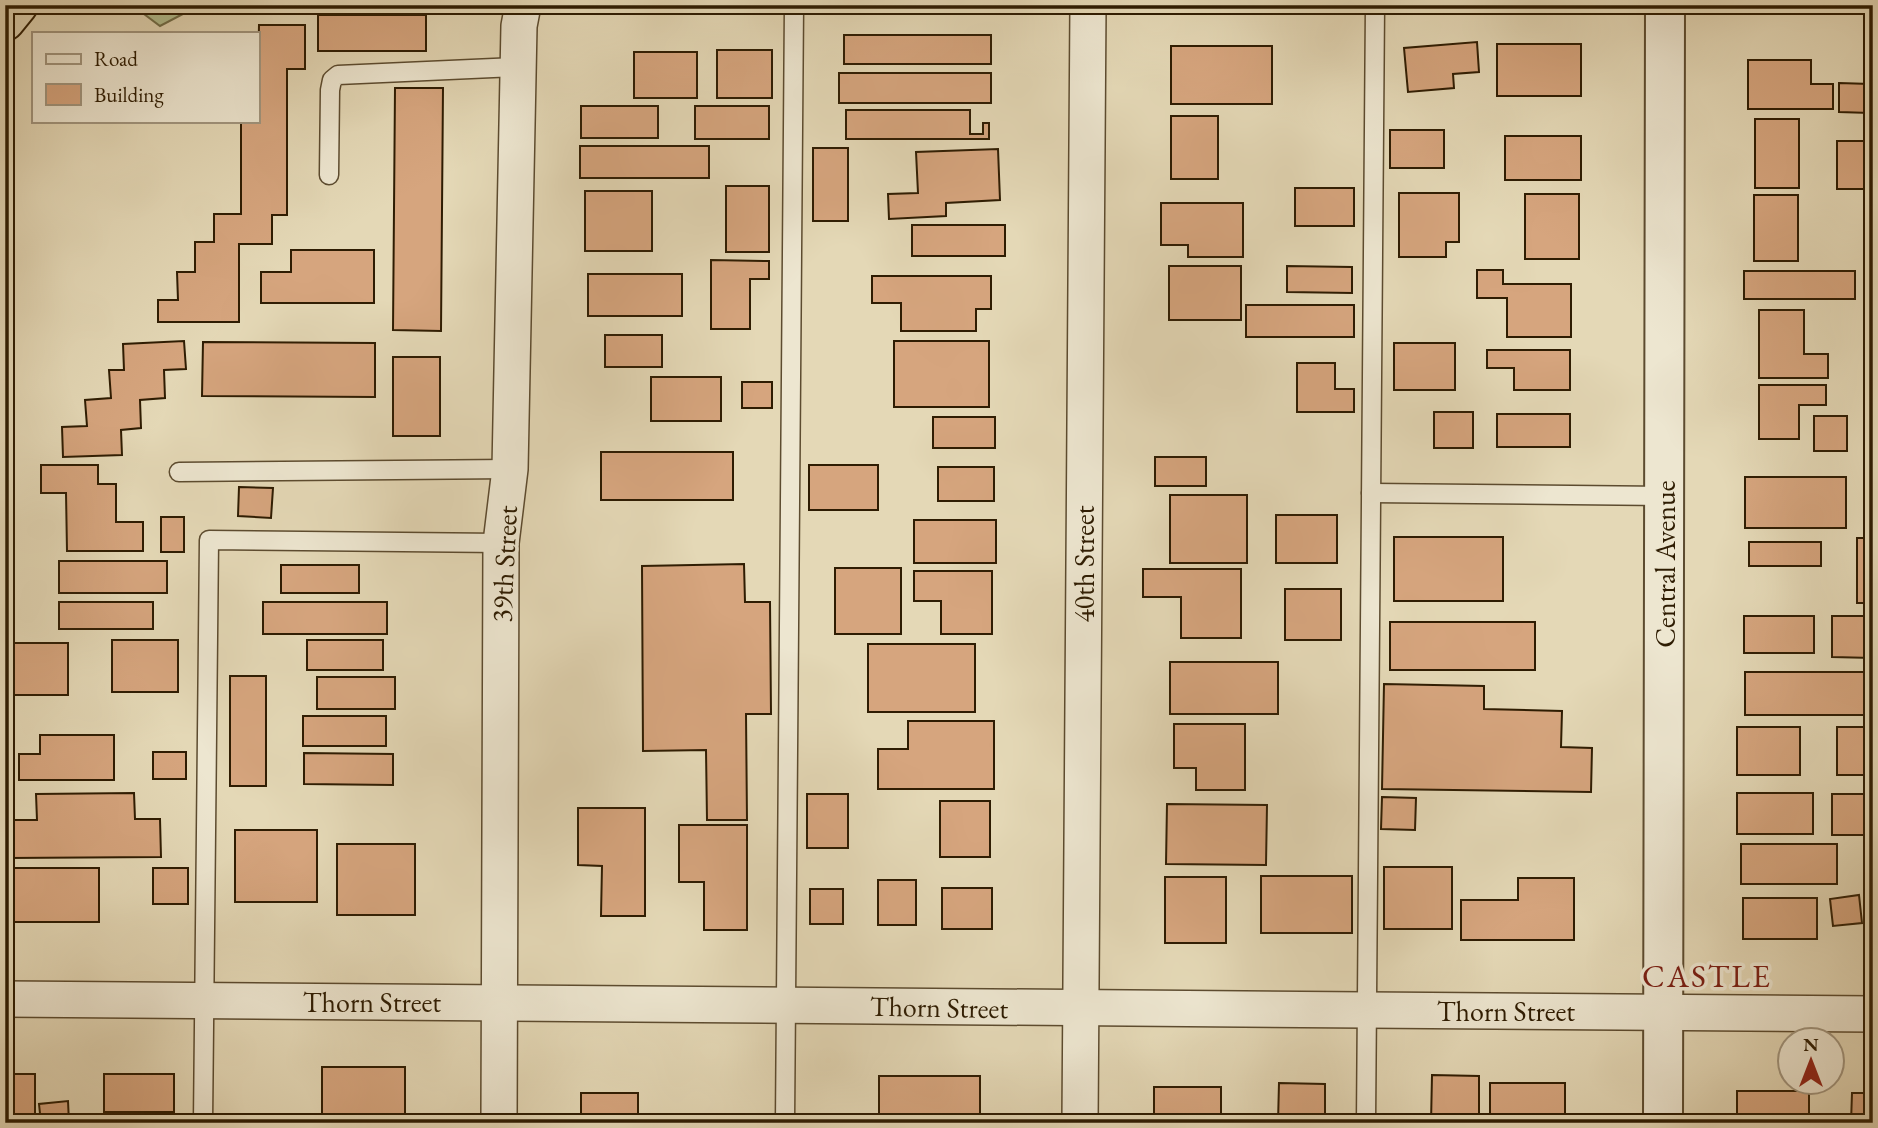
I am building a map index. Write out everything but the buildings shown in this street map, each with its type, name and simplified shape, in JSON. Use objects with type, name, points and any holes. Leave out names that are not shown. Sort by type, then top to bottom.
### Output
[{"type":"highway","points":[[5,20],[18,5]]},
{"type":"street","name":"39th Street","points":[[499,1123],[501,543],[510,469],[519,26],[523,5]]},
{"type":"street","name":"40th Street","points":[[1080,1123],[1088,5]]},
{"type":"street","name":"Central Avenue","points":[[1663,1123],[1665,5]]},
{"type":"street","name":"Thorn Street","points":[[5,999],[1873,1014]]},
{"type":"lane","points":[[785,1123],[794,5]]},
{"type":"lane","points":[[1366,1123],[1376,5]]},
{"type":"lane","points":[[329,175],[330,90],[332,80],[338,75],[518,67]]},
{"type":"lane","points":[[179,472],[510,469]]},
{"type":"lane","points":[[1371,494],[1665,496]]},
{"type":"lane","points":[[203,1123],[209,540],[501,543]]},
{"type":"green space","points":[[132,5],[200,5],[160,26]]},
{"type":"district","name":"CASTLE","points":[[1707,976]]}]
